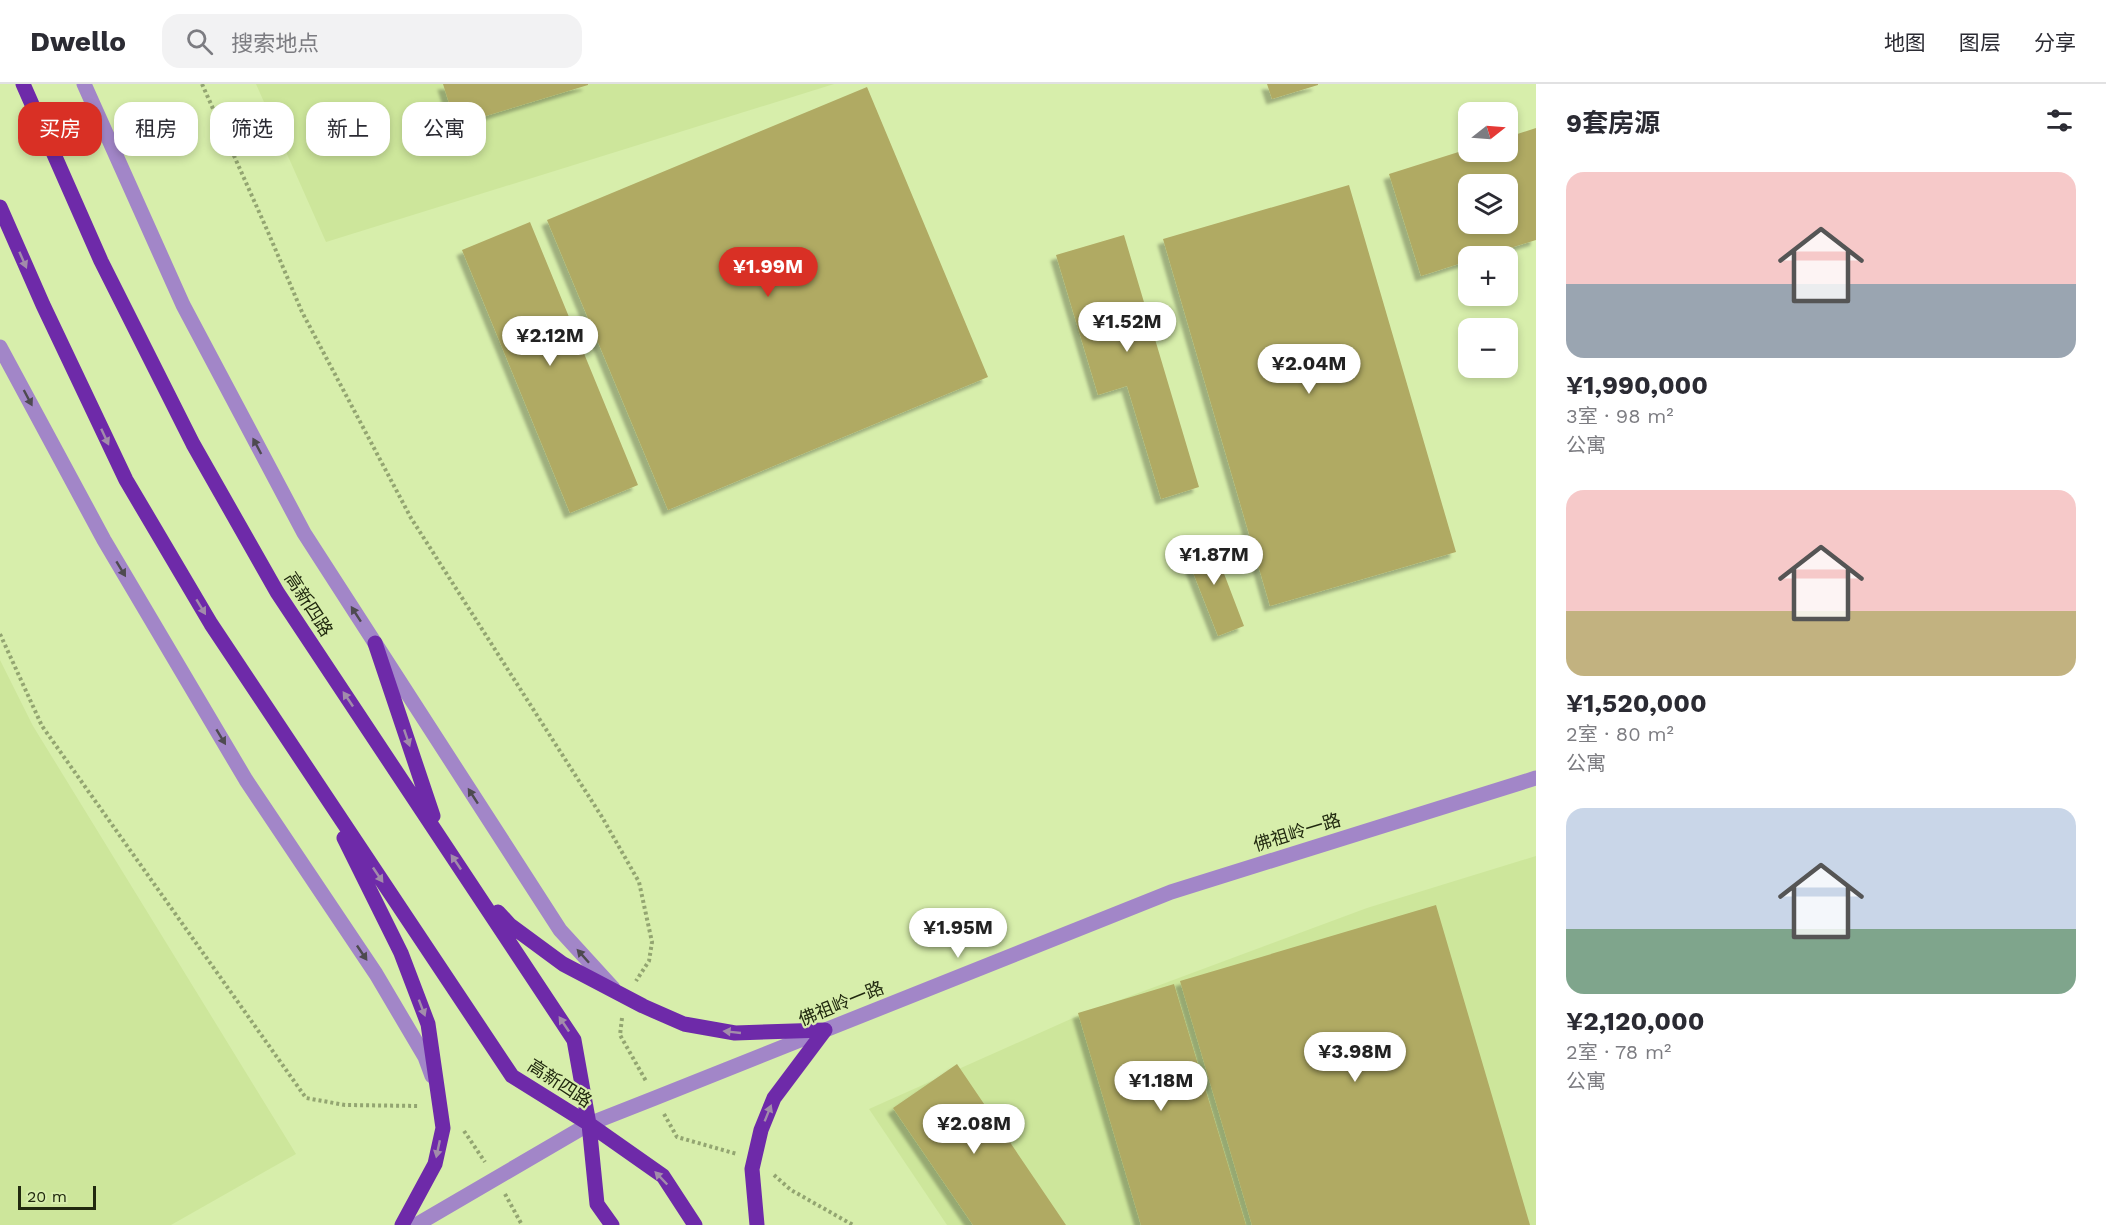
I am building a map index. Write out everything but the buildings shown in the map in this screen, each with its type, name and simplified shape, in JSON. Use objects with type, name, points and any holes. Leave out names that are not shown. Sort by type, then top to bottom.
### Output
[{"type":"main road","name":"高新四路","points":[[22,84],[101,261],[193,444],[277,592],[574,1040],[589,1124],[597,1204],[612,1225]]},
{"type":"main road","name":"高新四路","points":[[0,207],[43,305],[126,480],[211,624],[512,1076],[589,1124],[663,1176],[695,1225]]},
{"type":"main road","points":[[375,643],[440,837]]},
{"type":"main road","points":[[318,784],[405,963],[428,1024],[443,1128],[435,1164],[402,1225]]},
{"type":"main road","points":[[470,882],[510,925],[563,964],[625,997],[684,1024],[735,1033],[825,1030]]},
{"type":"main road","points":[[757,1225],[753,1164],[761,1130],[774,1098],[825,1030]]},
{"type":"street","points":[[84,84],[183,305],[303,533],[560,930],[608,983],[625,997]]},
{"type":"street","points":[[0,347],[104,540],[246,780],[376,974],[425,1057],[439,1099]]},
{"type":"street","name":"佛祖岭一路","points":[[416,1225],[589,1124],[1171,892],[1536,778]]},
{"type":"street","points":[[753,1164],[759,1210],[766,1225]]},
{"type":"path","points":[[202,84],[302,312],[411,518],[602,817],[639,882],[652,942],[649,961],[625,997],[620,1035],[677,1137],[753,1164],[791,1190],[853,1225]]},
{"type":"path","points":[[0,634],[42,726],[306,1098],[345,1105],[439,1099],[453,1115],[496,1179],[522,1225]]},
{"type":"shaded area","points":[[256,84],[834,84],[326,242],[288,156],[294,156],[294,102],[264,102]]},
{"type":"shaded area","points":[[0,660],[33,726],[296,1154],[171,1225],[0,1225]]},
{"type":"shaded area","points":[[1536,856],[1536,1225],[947,1225],[869,1109],[1082,1014],[1367,908]]}]
